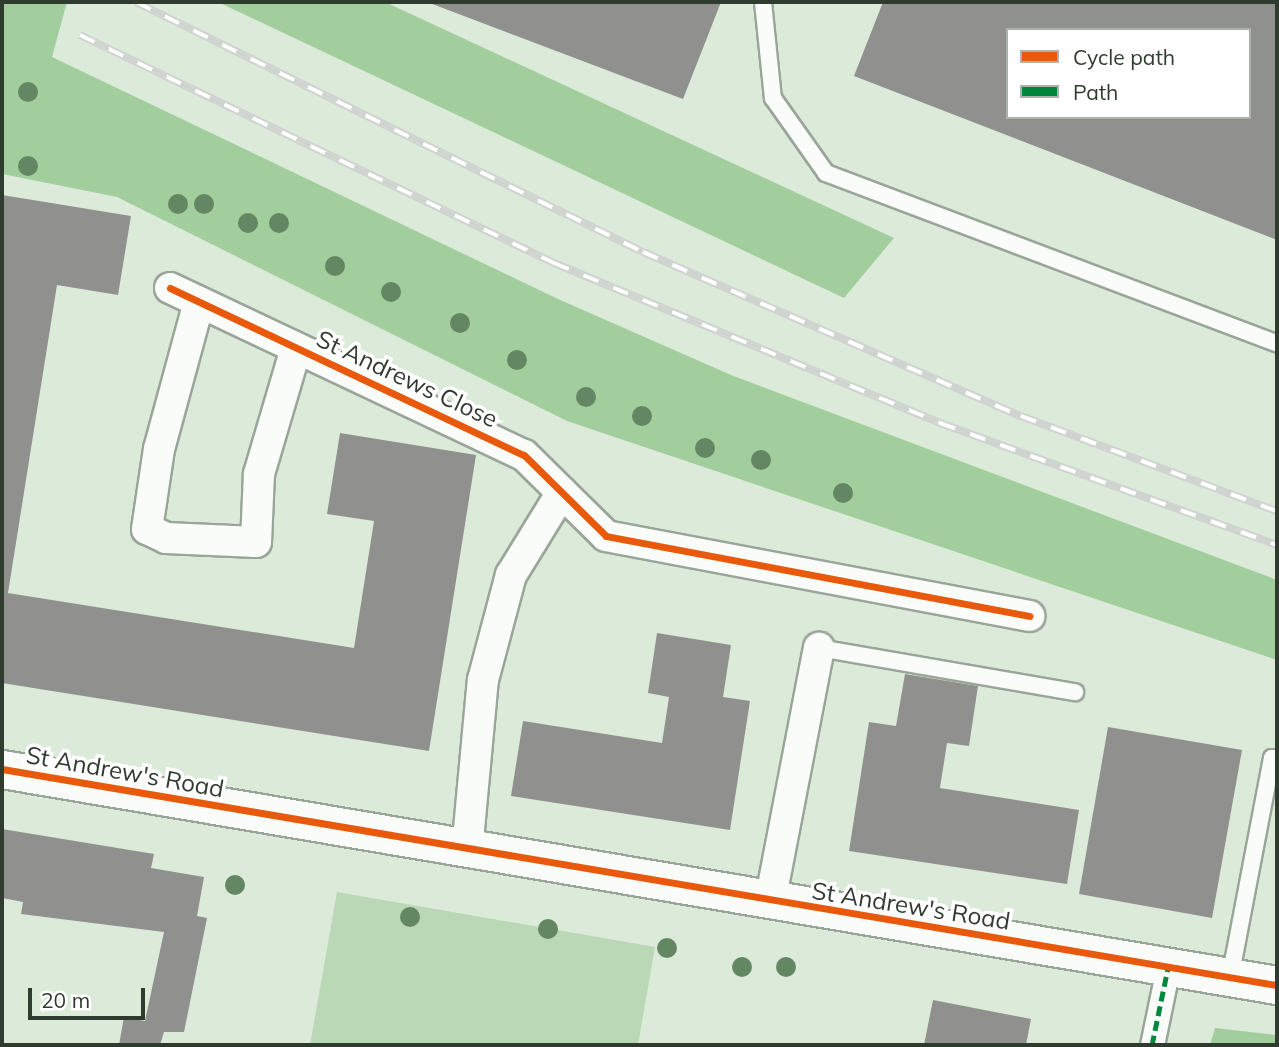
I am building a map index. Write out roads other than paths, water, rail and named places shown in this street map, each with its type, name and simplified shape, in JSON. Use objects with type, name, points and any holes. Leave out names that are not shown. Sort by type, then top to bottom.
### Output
[{"type":"street","name":"St Andrews Close","points":[[170,288],[524,454],[606,536],[1030,615]]},
{"type":"street","name":"St Andrews Close","points":[[199,302],[159,449],[147,529],[166,538],[256,542],[259,474],[296,348]]},
{"type":"street","points":[[467,851],[483,680],[511,575],[562,492]]},
{"type":"street","points":[[770,902],[819,648]]},
{"type":"street","name":"St Andrew's Road","points":[[2,769],[467,851],[1277,985]]},
{"type":"street","points":[[1152,1045],[1168,968]]},
{"type":"lane","points":[[764,2],[773,98],[826,173],[1277,343]]},
{"type":"lane","points":[[819,648],[1075,692]]},
{"type":"lane","points":[[1230,978],[1272,758],[1277,760]]},
{"type":"railway","points":[[136,2],[643,252],[1021,416],[1277,511]]},
{"type":"railway","points":[[80,35],[554,263],[940,423],[1277,545]]}]
